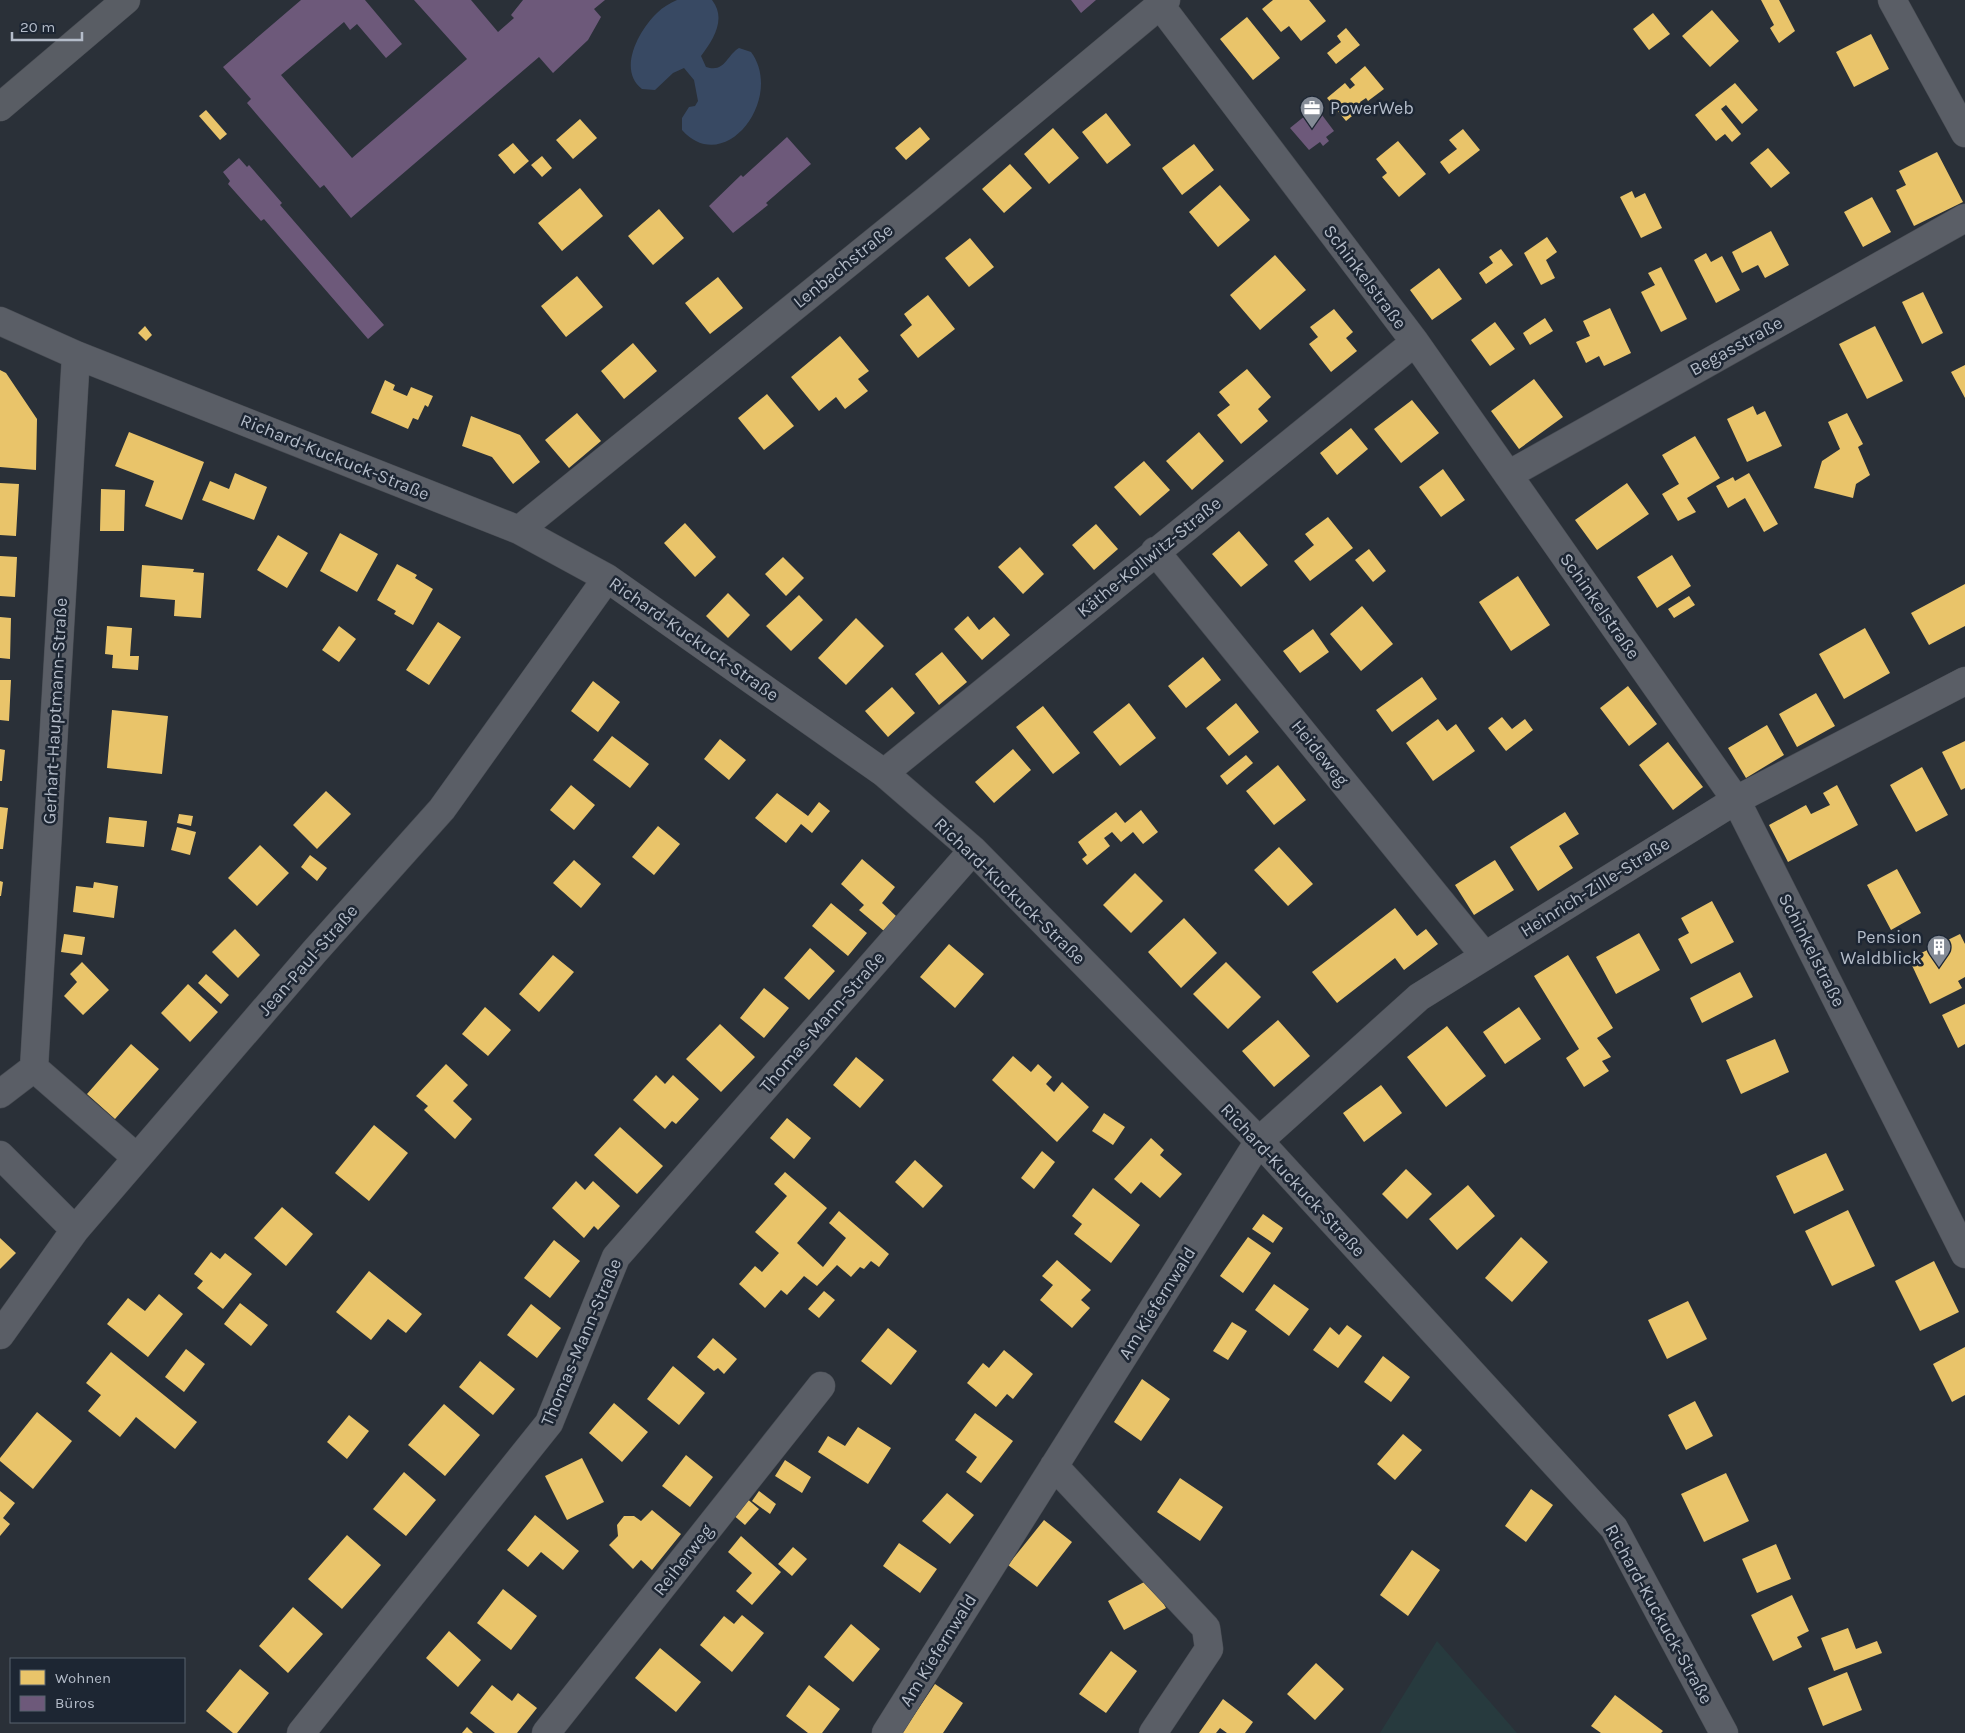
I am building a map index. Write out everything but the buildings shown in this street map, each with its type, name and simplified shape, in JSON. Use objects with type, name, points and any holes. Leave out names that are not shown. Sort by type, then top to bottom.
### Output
[{"type":"main road","points":[[0,107],[126,0]]},
{"type":"street","points":[[1892,0],[1965,133]]},
{"type":"street","name":"Schinkelstraße","points":[[1163,3],[1415,342],[1736,800],[1965,1254]]},
{"type":"street","name":"Lenbachstraße","points":[[519,530],[926,200],[1163,3]]},
{"type":"street","name":"Begasstraße","points":[[1508,475],[1965,218]]},
{"type":"street","name":"Richard-Kuckuck-Straße","points":[[0,321],[76,355],[519,530],[607,578],[884,774],[973,850],[1259,1141],[1614,1528],[1724,1733]]},
{"type":"street","name":"Käthe-Kollwitz-Straße","points":[[884,774],[1155,551],[1415,342]]},
{"type":"street","name":"Gerhart-Hauptmann-Straße","points":[[34,1068],[76,355]]},
{"type":"street","name":"Heideweg","points":[[1155,551],[1484,955]]},
{"type":"street","name":"Jean-Paul-Straße","points":[[0,1335],[76,1230],[315,951],[442,809],[607,578]]},
{"type":"street","name":"Heinrich-Zille-Straße","points":[[1259,1141],[1419,997],[1736,800],[1965,681]]},
{"type":"street","name":"Thomas-Mann-Straße","points":[[301,1733],[549,1423],[616,1257],[973,850]]},
{"type":"street","points":[[0,1094],[34,1068],[137,1158]]},
{"type":"street","name":"Am Kiefernwald","points":[[886,1733],[1259,1141]]},
{"type":"street","points":[[0,1155],[76,1230]]},
{"type":"street","name":"Reiherweg","points":[[546,1733],[821,1386]]},
{"type":"street","points":[[1054,1466],[1206,1628],[1209,1649],[1154,1733]]},
{"type":"green space","points":[[1437,1641],[1517,1733],[1380,1733]]},
{"type":"water","points":[[677,0],[712,0],[716,7],[718,15],[717,29],[701,56],[706,67],[717,68],[721,66],[739,48],[751,52],[760,71],[761,90],[755,110],[745,126],[732,139],[716,145],[699,142],[682,130],[682,118],[689,107],[695,106],[698,101],[694,80],[684,68],[673,73],[655,90],[642,89],[635,81],[631,72],[633,50],[644,29],[659,11]]},
{"type":"place","name":"PowerWeb","points":[[1312,129]]},
{"type":"place","name":"Pension Waldblick","points":[[1939,968]]}]
